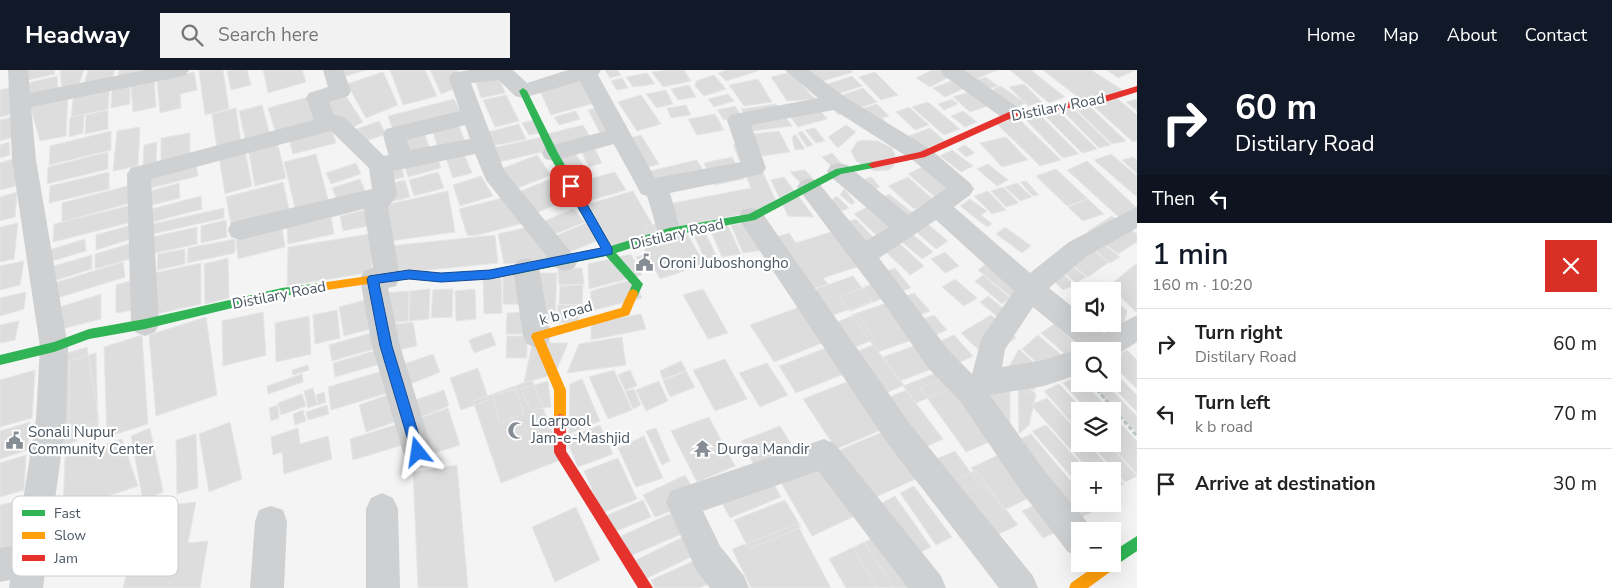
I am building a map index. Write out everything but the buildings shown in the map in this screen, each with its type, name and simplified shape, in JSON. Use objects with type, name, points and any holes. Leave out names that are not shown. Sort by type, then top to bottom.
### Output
[{"type":"street","points":[[35,496],[51,419],[54,347],[47,296],[31,217],[14,84],[179,70]]},
{"type":"street","points":[[327,124],[317,98],[340,92],[333,70]]},
{"type":"street","points":[[796,70],[837,102],[922,155],[962,189],[863,256]]},
{"type":"street","points":[[950,70],[1012,114]]},
{"type":"street","points":[[565,261],[494,174],[459,78],[503,71],[523,91],[588,71],[619,135],[649,188],[754,168],[738,120],[837,102]]},
{"type":"street","name":"Distilary Road","points":[[0,360],[54,347],[88,334],[145,324],[282,292],[409,274],[441,277],[490,275],[608,251],[669,232],[751,217],[839,171],[922,155],[1012,114],[1105,100],[1137,89]]},
{"type":"street","name":"k b road","points":[[523,91],[553,153],[608,251],[638,284],[625,312],[537,336],[560,390],[560,452],[646,588]]},
{"type":"street","points":[[418,452],[386,346],[376,205],[385,195],[394,135],[474,115]]},
{"type":"street","points":[[145,324],[139,174],[336,122],[391,162],[483,144]]},
{"type":"street","points":[[553,153],[619,135]]},
{"type":"street","points":[[839,171],[906,228]]},
{"type":"street","points":[[656,187],[669,232]]},
{"type":"street","points":[[809,187],[863,256],[939,360],[977,387],[1032,480],[1071,529]]},
{"type":"street","points":[[240,230],[385,195]]},
{"type":"street","points":[[938,207],[1031,288],[1083,342]]},
{"type":"street","points":[[977,387],[992,346],[1031,288],[1078,249],[1137,216]]},
{"type":"street","points":[[751,217],[899,434],[1021,588]]},
{"type":"street","points":[[526,268],[537,336]]},
{"type":"street","points":[[1113,342],[1137,327]]},
{"type":"street","points":[[977,387],[1044,373],[1071,363]]},
{"type":"street","points":[[732,588],[708,558],[682,502],[824,454],[929,588]]},
{"type":"street","points":[[382,509],[384,588]]},
{"type":"street","points":[[267,588],[271,522]]},
{"type":"street","points":[[1121,554],[1137,543]]},
{"type":"street","points":[[1076,588],[1096,572]]},
{"type":"path","points":[[1099,392],[1137,436]]},
{"type":"traffic: fast","points":[[523,91],[553,153],[608,251],[638,284],[633,294]]},
{"type":"traffic: fast","points":[[512,271],[608,251],[669,232],[751,217],[839,171],[873,165]]},
{"type":"traffic: fast","points":[[0,360],[54,347],[89,334],[145,324],[282,292],[320,287]]},
{"type":"traffic: fast","points":[[1121,555],[1137,543]]},
{"type":"traffic: slow","points":[[320,287],[409,274],[441,277],[490,275],[512,271]]},
{"type":"traffic: slow","points":[[560,420],[560,390],[537,336],[625,312],[633,294]]},
{"type":"traffic: slow","points":[[1076,588],[1098,572]]},
{"type":"traffic: jam","points":[[873,165],[922,155],[1012,114],[1105,99],[1137,89]]},
{"type":"traffic: jam","points":[[560,420],[560,452],[646,588]]},
{"type":"place","name":"Oroni Juboshongho","points":[[645,263]]},
{"type":"place","name":"Loarpool Jam-e-Mashjid","points":[[517,430]]},
{"type":"place","name":"Sonali Nupur Community Center","points":[[14,441]]},
{"type":"place","name":"Durga Mandir","points":[[703,449]]},
{"type":"route","points":[[418,452],[386,346],[379,318],[373,279],[409,274],[441,277],[490,275],[608,251],[571,186]]}]
